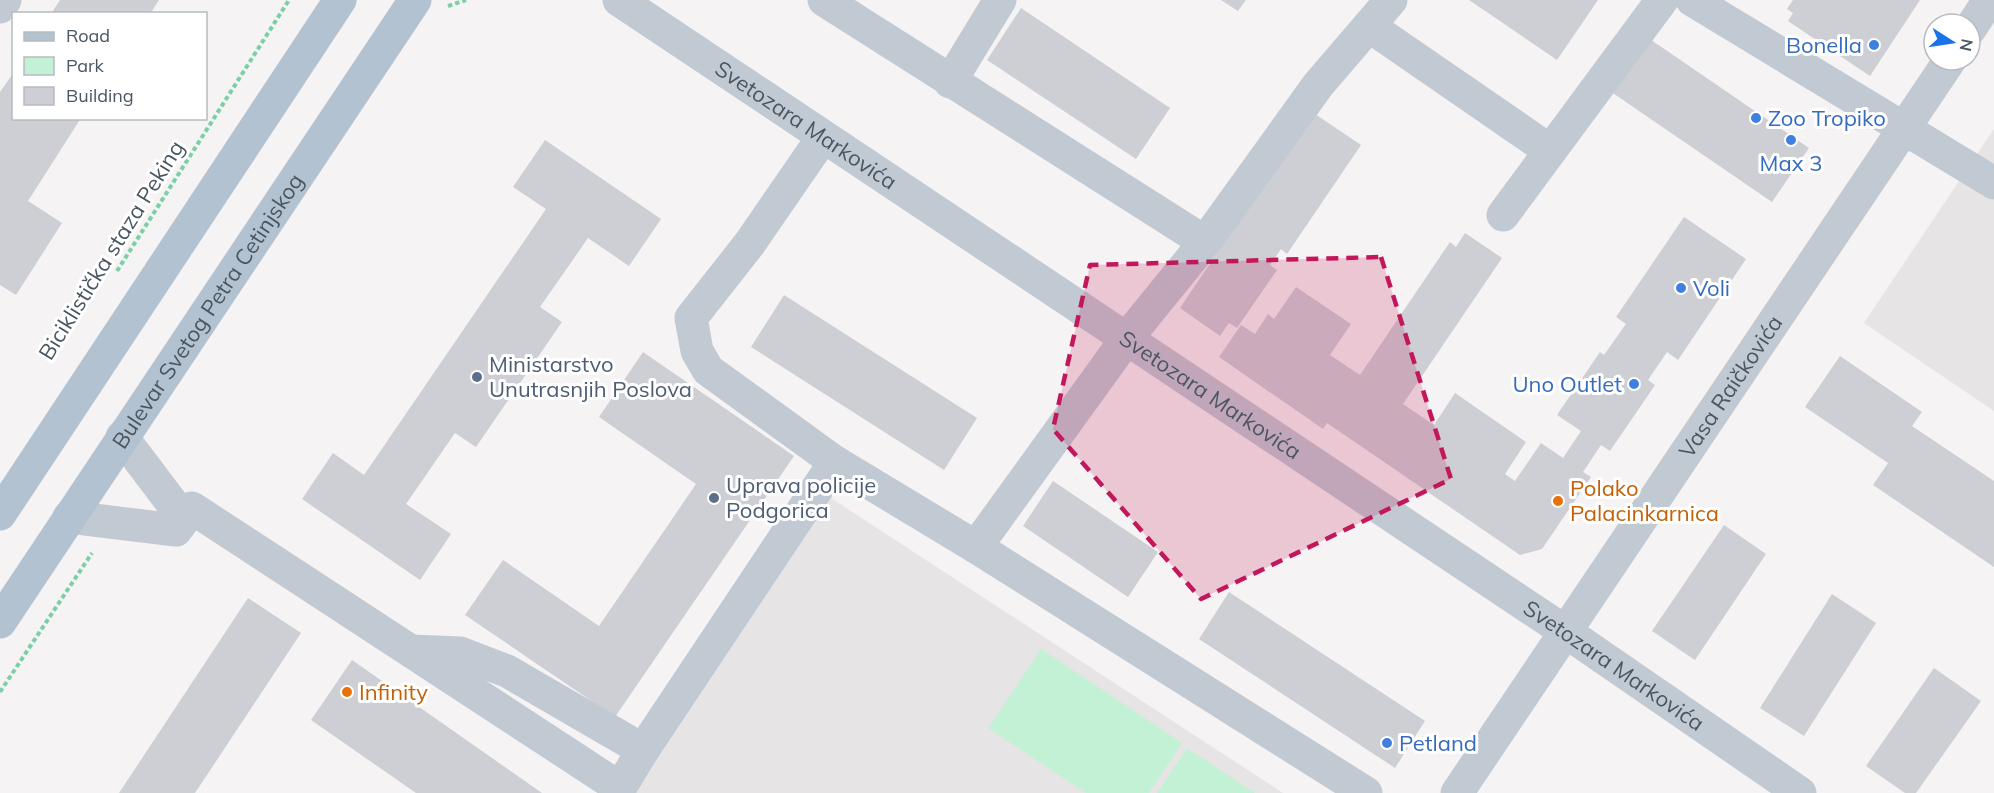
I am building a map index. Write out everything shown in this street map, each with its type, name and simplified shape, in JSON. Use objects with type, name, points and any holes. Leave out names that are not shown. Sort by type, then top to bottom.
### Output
[{"type":"main road","points":[[0,514],[340,0]]},
{"type":"main road","name":"Bulevar Svetog Petra Cetinjskog","points":[[0,622],[415,0]]},
{"type":"street","points":[[0,7],[5,0]]},
{"type":"street","name":"Svetozara Markovića","points":[[619,0],[1566,632],[1800,793]]},
{"type":"street","points":[[824,0],[1205,242]]},
{"type":"street","points":[[950,82],[1000,0]]},
{"type":"street","points":[[976,547],[1127,338],[1205,242],[1318,85],[1391,0]]},
{"type":"street","points":[[1503,215],[1662,0]]},
{"type":"street","points":[[1692,0],[1994,183]]},
{"type":"street","points":[[1369,26],[1549,150]]},
{"type":"street","name":"Vasa Raičkovića","points":[[1457,793],[1942,72]]},
{"type":"street","points":[[823,137],[750,243],[692,318],[697,351],[708,370],[835,462],[976,547],[1366,793]]},
{"type":"street","points":[[122,437],[180,525]]},
{"type":"street","points":[[180,525],[192,508],[619,790],[643,750],[835,462]]},
{"type":"street","points":[[69,517],[180,525]]},
{"type":"street","points":[[411,651],[460,653],[507,671],[643,750]]},
{"type":"path","name":"Biciklistička staza Peking","points":[[113,278],[289,0]]},
{"type":"path","points":[[449,5],[466,0]]},
{"type":"highlighted area","points":[[1381,257],[1451,479],[1201,599],[1053,429],[1090,265]]},
{"type":"shaded area","points":[[1994,129],[1994,411],[1864,323]]},
{"type":"shaded area","points":[[817,489],[1283,793],[619,793]]},
{"type":"green space","points":[[1041,649],[1182,743],[1149,793],[1086,793],[988,728]]},
{"type":"green space","points":[[1187,748],[1255,793],[1157,793]]},
{"type":"building","points":[[60,0],[159,0],[151,12],[52,12]]},
{"type":"building","points":[[1221,0],[1246,0],[1238,11]]},
{"type":"building","points":[[1469,0],[1598,0],[1557,60]]},
{"type":"building","points":[[1793,0],[1920,0],[1870,76],[1788,21],[1793,13],[1787,9]]},
{"type":"building","points":[[1021,8],[1170,108],[1136,159],[987,60]]},
{"type":"building","points":[[1641,33],[1809,148],[1772,202],[1604,87]]},
{"type":"building","points":[[12,75],[12,120],[80,120],[28,201],[62,223],[16,295],[0,285],[0,92]]},
{"type":"building","points":[[1312,112],[1361,145],[1287,254],[1281,249],[1270,265],[1277,270],[1237,328],[1229,323],[1220,336],[1180,308]]},
{"type":"building","points":[[545,140],[661,219],[629,266],[588,238],[540,307],[562,322],[476,447],[455,433],[406,504],[451,534],[420,580],[302,499],[333,453],[364,475],[546,209],[513,187]]},
{"type":"building","points":[[1684,217],[1746,259],[1678,360],[1667,352],[1648,380],[1655,385],[1610,451],[1601,445],[1583,472],[1591,477],[1542,549],[1520,555],[1327,423],[1323,429],[1219,357],[1241,325],[1255,334],[1268,314],[1274,319],[1296,287],[1351,324],[1330,355],[1360,375],[1450,242],[1456,247],[1465,233],[1502,258],[1403,404],[1434,425],[1455,393],[1526,442],[1505,474],[1515,481],[1541,443],[1563,458],[1581,431],[1557,415],[1600,352],[1604,355],[1626,324],[1616,317]]},
{"type":"building","points":[[784,295],[977,418],[944,470],[751,347]]},
{"type":"building","points":[[643,352],[794,456],[615,717],[465,615],[503,560],[599,626],[696,484],[599,417]]},
{"type":"building","points":[[1840,356],[1922,412],[1912,426],[1994,481],[1994,567],[1873,485],[1888,463],[1805,407]]},
{"type":"building","points":[[1053,481],[1158,552],[1128,597],[1023,526]]},
{"type":"building","points":[[1724,525],[1766,554],[1695,660],[1652,631]]},
{"type":"building","points":[[1229,592],[1425,721],[1395,768],[1199,639]]},
{"type":"building","points":[[1832,594],[1876,623],[1804,736],[1760,708]]},
{"type":"building","points":[[248,598],[301,633],[195,793],[119,793]]},
{"type":"building","points":[[352,660],[542,793],[416,793],[311,720]]},
{"type":"building","points":[[1934,668],[1981,701],[1916,793],[1905,793],[1866,766]]},
{"type":"place","name":"Bonella","points":[[1874,45]]},
{"type":"place","name":"Zoo Tropiko","points":[[1756,118]]},
{"type":"place","name":"Max 3","points":[[1791,140]]},
{"type":"place","name":"Voli","points":[[1681,288]]},
{"type":"place","name":"Ministarstvo Unutrasnjih Poslova","points":[[477,377]]},
{"type":"place","name":"Uno Outlet","points":[[1634,384]]},
{"type":"place","name":"Uprava policije Podgorica","points":[[714,498]]},
{"type":"place","name":"Polako Palacinkarnica","points":[[1558,501]]},
{"type":"place","name":"Infinity","points":[[347,692]]},
{"type":"place","name":"Petland","points":[[1387,743]]}]
